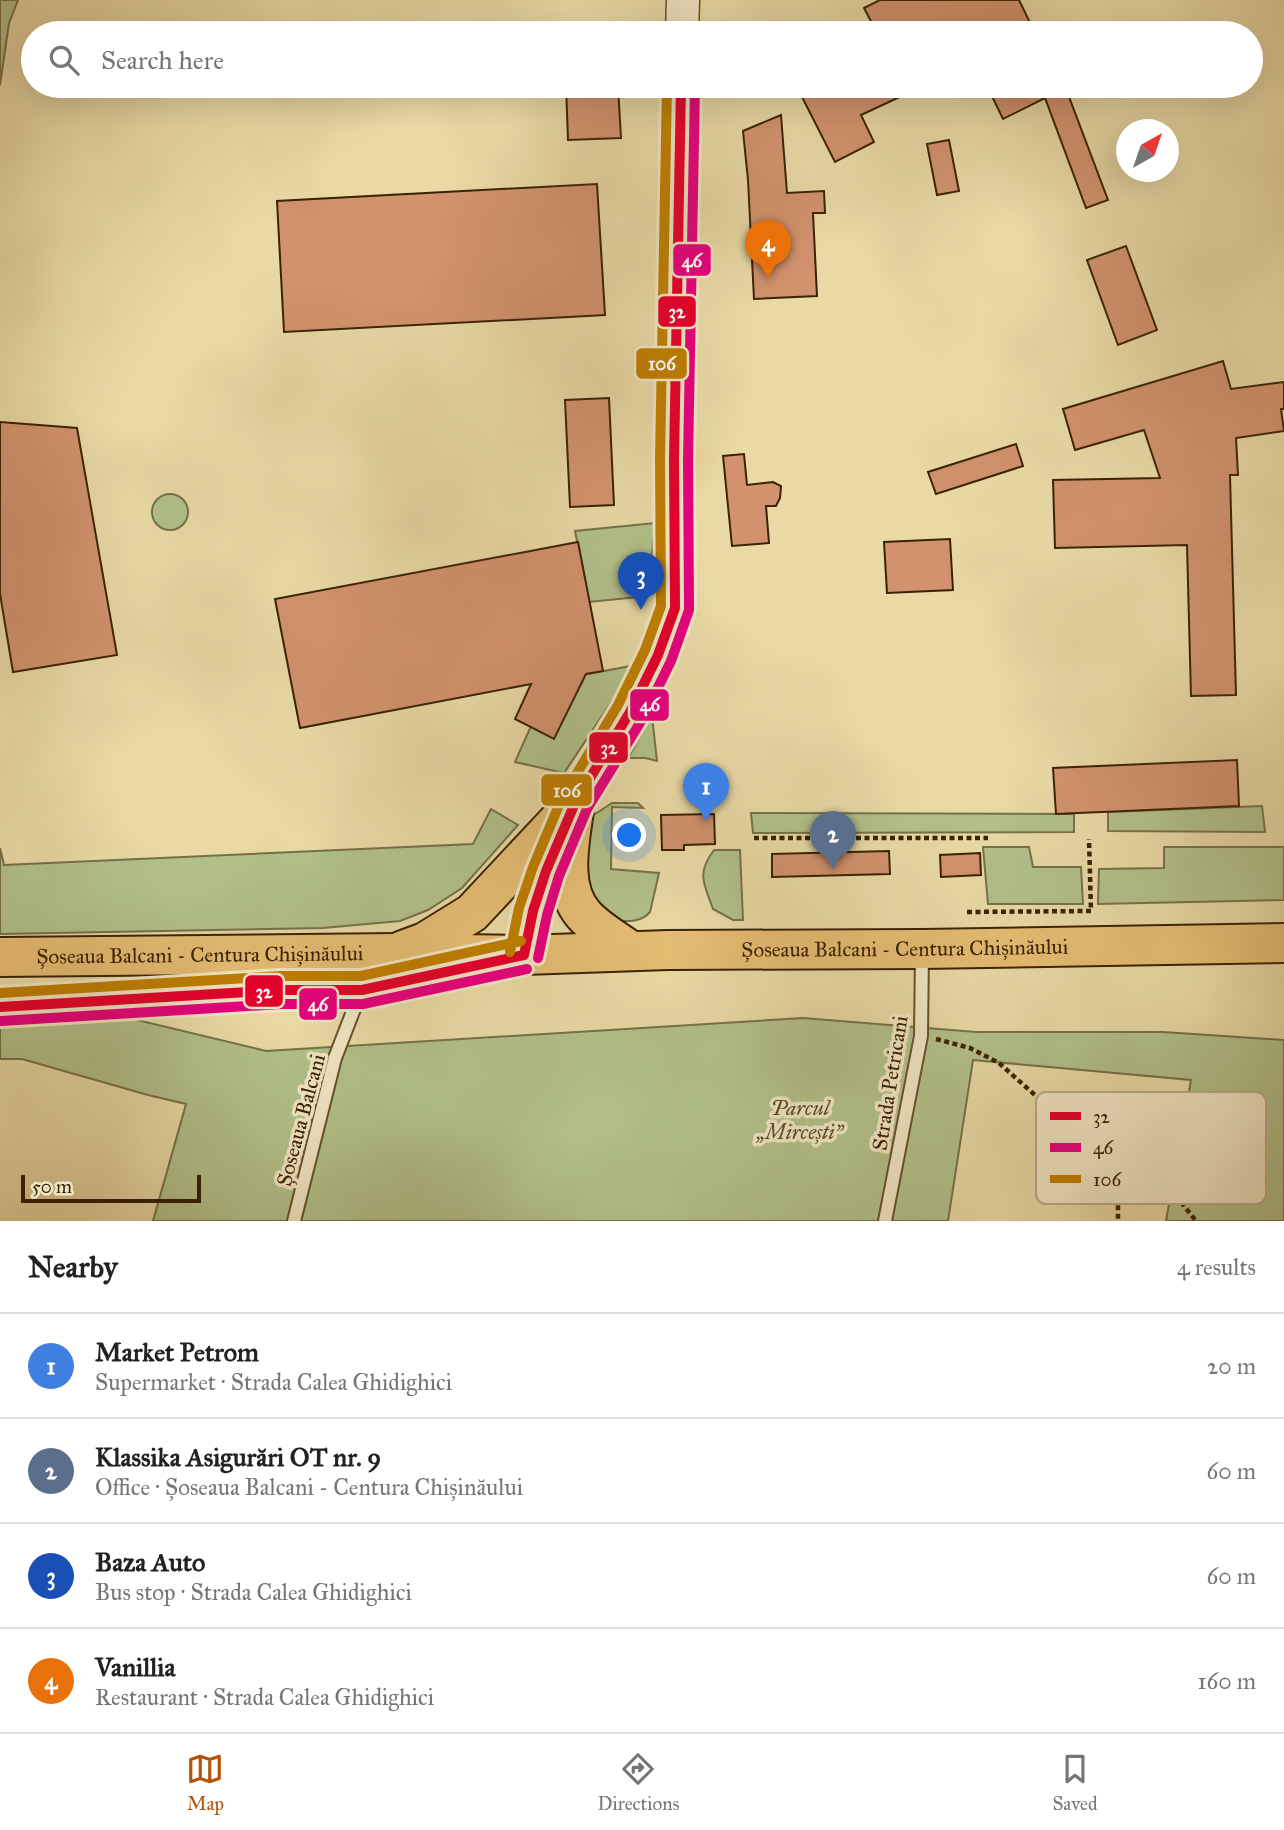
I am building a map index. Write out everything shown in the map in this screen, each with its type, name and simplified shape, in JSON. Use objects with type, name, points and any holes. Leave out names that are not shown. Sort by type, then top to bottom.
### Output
[{"type":"highway","points":[[575,803],[568,858],[571,892],[583,914],[632,951]]},
{"type":"highway","points":[[395,953],[425,942],[472,913],[575,803]]},
{"type":"highway","name":"Șoseaua Balcani - Centura Chișinăului","points":[[0,957],[395,953],[524,955],[632,951],[1284,943]]},
{"type":"highway","name":"Șoseaua Balcani - Centura Chișinăului","points":[[0,1007],[282,990],[362,990],[524,955]]},
{"type":"street","points":[[682,21],[683,0]]},
{"type":"street","points":[[524,955],[533,911],[575,803],[631,712],[658,655],[675,608],[674,471],[681,98]]},
{"type":"lane","name":"Strada Petricani","points":[[885,1221],[921,1036],[922,949]]},
{"type":"lane","name":"Șoseaua Balcani","points":[[294,1221],[335,1059],[362,990]]},
{"type":"path","points":[[754,838],[988,838]]},
{"type":"path","points":[[967,912],[1091,911],[1089,839]]},
{"type":"path","points":[[921,1036],[970,1048],[999,1063],[1036,1096]]},
{"type":"path","points":[[1182,1204],[1196,1221]]},
{"type":"green space","points":[[0,0],[18,0],[9,23],[0,85]]},
{"type":"green space","points":[[170,494],[183,499],[188,512],[183,525],[170,530],[157,525],[152,512],[157,499]]},
{"type":"green space","points":[[655,523],[648,596],[589,602],[575,531]]},
{"type":"green space","points":[[636,665],[564,773],[515,762],[551,681]]},
{"type":"green space","points":[[652,716],[657,761],[628,758]]},
{"type":"green space","points":[[612,803],[638,803],[643,808],[612,807],[611,869],[659,873],[650,912],[638,920],[613,921],[578,879],[592,816]]},
{"type":"green space","points":[[1262,806],[1265,832],[1108,831],[1108,812]]},
{"type":"green space","points":[[491,809],[518,825],[462,888],[428,910],[400,921],[323,928],[0,934],[0,848],[4,865],[473,844]]},
{"type":"green space","points":[[751,813],[1074,814],[1074,832],[753,833]]},
{"type":"green space","points":[[983,847],[1029,847],[1033,867],[1081,867],[1083,904],[988,904]]},
{"type":"green space","points":[[1164,847],[1284,847],[1284,900],[1098,904],[1099,869],[1164,868]]},
{"type":"green space","points":[[714,850],[740,850],[743,920],[733,920],[713,909],[703,872]]},
{"type":"green space","name":"Parcul „Mircești”","points":[[108,1013],[266,1051],[803,1018],[976,1032],[1163,1032],[1284,1040],[1284,1221],[1166,1221],[1169,1204],[1266,1204],[1266,1092],[1189,1092],[1191,1080],[973,1060],[948,1221],[153,1221],[186,1104],[22,1059],[0,1059],[0,1019]]},
{"type":"building","points":[[880,0],[1019,0],[1029,21],[871,21],[864,8]]},
{"type":"building","points":[[566,98],[619,98],[621,138],[568,140]]},
{"type":"building","points":[[803,98],[897,98],[861,115],[874,142],[835,162]]},
{"type":"building","points":[[993,98],[1045,98],[1003,119]]},
{"type":"building","points":[[1045,98],[1069,98],[1108,200],[1086,208]]},
{"type":"building","points":[[781,115],[787,193],[824,191],[825,213],[813,213],[817,296],[754,299],[743,131]]},
{"type":"building","points":[[949,140],[959,191],[937,195],[927,144]]},
{"type":"building","points":[[597,184],[605,315],[284,332],[277,201]]},
{"type":"building","points":[[1126,246],[1157,330],[1118,345],[1087,260]]},
{"type":"building","points":[[1223,361],[1231,389],[1284,382],[1284,409],[1281,409],[1284,431],[1236,438],[1238,475],[1230,475],[1236,695],[1191,696],[1187,545],[1055,548],[1053,480],[1160,478],[1144,430],[1075,450],[1063,409]]},
{"type":"building","points":[[609,398],[614,505],[570,507],[565,400]]},
{"type":"building","points":[[0,422],[77,428],[117,655],[13,672],[0,594]]},
{"type":"building","points":[[1016,444],[1023,466],[936,494],[928,472]]},
{"type":"building","points":[[744,454],[747,485],[773,482],[781,486],[780,498],[776,506],[766,506],[769,543],[732,546],[723,456]]},
{"type":"building","points":[[950,539],[953,590],[887,593],[884,542]]},
{"type":"building","points":[[578,542],[603,671],[586,674],[554,739],[515,719],[531,684],[300,728],[275,599]]},
{"type":"building","points":[[1237,760],[1239,806],[1056,814],[1053,768]]},
{"type":"building","points":[[714,814],[715,844],[684,845],[684,850],[662,850],[661,815]]},
{"type":"building","points":[[889,851],[890,874],[772,877],[772,854]]},
{"type":"building","points":[[980,853],[981,875],[941,877],[940,855]]},
{"type":"transit line","name":"106","points":[[510,952],[519,908],[562,798],[618,705],[645,650],[661,606],[660,459],[667,98]]},
{"type":"transit line","name":"32","points":[[524,955],[533,911],[546,871],[575,803],[630,712],[658,655],[675,608],[674,459],[681,98]]},
{"type":"transit line","name":"46","points":[[538,958],[559,876],[587,809],[643,718],[671,661],[689,610],[688,459],[695,98]]},
{"type":"transit line","name":"106","points":[[0,993],[281,976],[361,976],[521,941]]},
{"type":"transit line","name":"32","points":[[0,1007],[282,990],[362,990],[524,955]]},
{"type":"transit line","name":"46","points":[[1,1021],[282,1004],[363,1004],[527,969]]},
{"type":"place","name":"Vanillia","points":[[768,278]]},
{"type":"place","name":"Baza Auto","points":[[641,610]]},
{"type":"place","name":"Market Petrom","points":[[706,821]]},
{"type":"place","name":"Klassika Asigurări OT nr. 9","points":[[833,869]]}]
